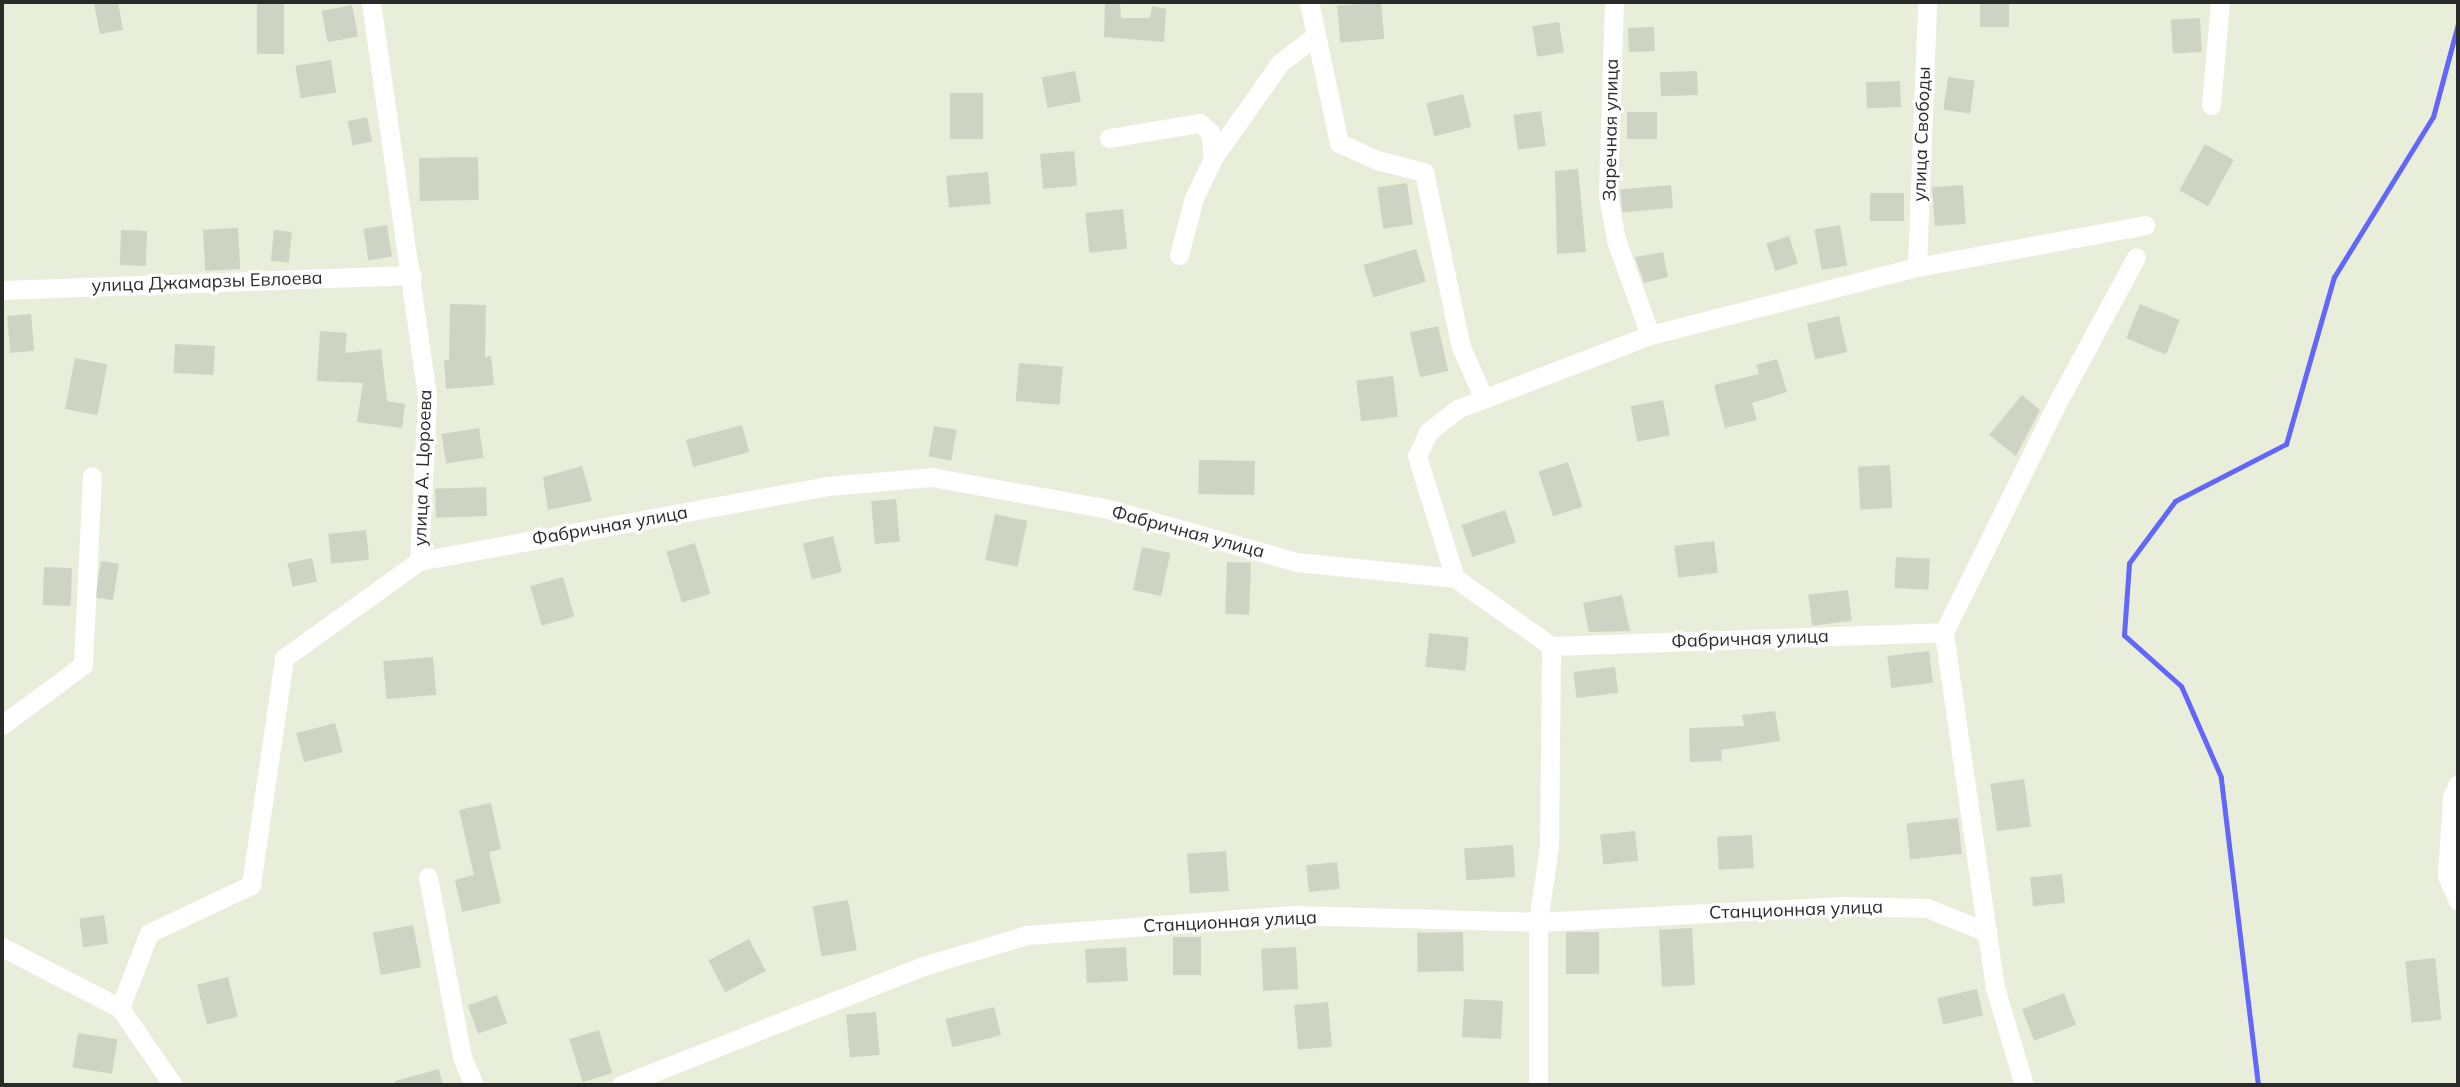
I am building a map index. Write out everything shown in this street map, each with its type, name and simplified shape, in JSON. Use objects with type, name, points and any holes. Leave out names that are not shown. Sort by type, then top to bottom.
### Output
[{"type":"street","name":"улица А. Цороева","points":[[120,1008],[149,933],[251,885],[284,659],[419,561],[427,396],[412,275],[371,2]]},
{"type":"street","points":[[1310,2],[1339,143],[1377,160],[1424,172],[1461,347],[1483,397]]},
{"type":"street","name":"Заречная улица","points":[[1614,2],[1608,195],[1616,240],[1650,335]]},
{"type":"street","name":"улица Свободы","points":[[1917,267],[1927,2]]},
{"type":"street","points":[[2211,105],[2220,2]]},
{"type":"street","points":[[1179,255],[1194,198],[1213,158],[1280,63],[1315,36]]},
{"type":"street","points":[[1109,138],[1200,123],[1210,132],[1213,158]]},
{"type":"street","points":[[1455,578],[1419,469],[1418,452],[1437,422],[1483,397],[1650,335],[1917,267],[2145,225]]},
{"type":"street","points":[[2024,1085],[1995,988],[1944,632],[2054,407],[2136,257]]},
{"type":"street","name":"улица Джамарзы Евлоева","points":[[2,290],[412,275]]},
{"type":"street","points":[[2,725],[83,664],[92,476]]},
{"type":"street","name":"Фабричная улица","points":[[419,561],[827,486],[930,477],[1108,509],[1297,562],[1455,578],[1551,646],[1944,632]]},
{"type":"street","points":[[1538,1085],[1538,922],[1549,846],[1551,646]]},
{"type":"street","points":[[2458,784],[2452,797],[2447,876],[2458,901]]},
{"type":"street","points":[[428,877],[462,1057],[474,1085]]},
{"type":"street","name":"Станционная улица","points":[[621,1085],[923,966],[1027,935],[1294,915],[1538,922],[1840,906],[1927,908],[1987,932]]},
{"type":"street","points":[[2,947],[120,1008],[173,1085]]},
{"type":"building","points":[[118,2],[123,30],[100,34],[94,4]]},
{"type":"building","points":[[257,2],[284,2],[284,54],[257,54]]},
{"type":"building","points":[[1105,2],[1120,2],[1121,18],[1150,18],[1152,6],[1166,9],[1164,42],[1104,37]]},
{"type":"building","points":[[1381,2],[1384,39],[1340,43],[1337,6]]},
{"type":"building","points":[[1980,2],[2009,2],[2009,27],[1980,27]]},
{"type":"building","points":[[352,5],[358,36],[328,42],[322,11]]},
{"type":"building","points":[[2200,18],[2202,52],[2173,53],[2171,20]]},
{"type":"building","points":[[1559,22],[1564,53],[1537,57],[1532,26]]},
{"type":"building","points":[[1654,27],[1655,51],[1629,52],[1628,28]]},
{"type":"building","points":[[331,60],[336,93],[301,98],[295,66]]},
{"type":"building","points":[[1075,71],[1081,101],[1048,108],[1042,77]]},
{"type":"building","points":[[1697,71],[1698,95],[1661,96],[1660,72]]},
{"type":"building","points":[[1948,77],[1975,81],[1970,113],[1943,110]]},
{"type":"building","points":[[1900,81],[1901,107],[1867,108],[1866,82]]},
{"type":"building","points":[[950,93],[983,93],[983,139],[950,139]]},
{"type":"building","points":[[1463,94],[1471,127],[1434,136],[1426,103]]},
{"type":"building","points":[[1541,111],[1546,146],[1518,150],[1513,115]]},
{"type":"building","points":[[1627,112],[1657,112],[1657,139],[1627,139]]},
{"type":"building","points":[[367,117],[372,141],[353,146],[347,121]]},
{"type":"building","points":[[2205,144],[2234,160],[2208,206],[2179,190]]},
{"type":"building","points":[[1074,151],[1077,186],[1043,189],[1040,154]]},
{"type":"building","points":[[478,157],[479,200],[420,201],[419,158]]},
{"type":"building","points":[[1578,169],[1586,252],[1557,254],[1555,171]]},
{"type":"building","points":[[988,172],[991,204],[949,208],[946,176]]},
{"type":"building","points":[[1407,183],[1413,225],[1383,229],[1377,187]]},
{"type":"building","points":[[1671,185],[1673,208],[1622,212],[1620,189]]},
{"type":"building","points":[[1963,185],[1966,224],[1935,226],[1932,187]]},
{"type":"building","points":[[1870,193],[1904,193],[1904,221],[1870,221]]},
{"type":"building","points":[[1123,209],[1127,249],[1089,253],[1085,213]]},
{"type":"building","points":[[387,225],[392,257],[368,260],[363,229]]},
{"type":"building","points":[[1840,225],[1847,265],[1822,270],[1814,230]]},
{"type":"building","points":[[238,228],[240,269],[205,271],[203,230]]},
{"type":"building","points":[[121,230],[147,231],[146,266],[120,265]]},
{"type":"building","points":[[274,230],[292,232],[289,263],[271,261]]},
{"type":"building","points":[[1789,236],[1798,264],[1775,271],[1766,243]]},
{"type":"building","points":[[1416,249],[1426,282],[1373,298],[1363,265]]},
{"type":"building","points":[[1663,252],[1668,277],[1644,283],[1635,257]]},
{"type":"building","points":[[450,304],[486,305],[485,357],[491,356],[494,385],[446,389],[444,360],[449,360]]},
{"type":"building","points":[[2140,304],[2180,320],[2166,354],[2126,338]]},
{"type":"building","points":[[31,314],[34,351],[10,353],[7,316]]},
{"type":"building","points":[[1839,316],[1847,352],[1815,359],[1807,323]]},
{"type":"building","points":[[1438,326],[1448,371],[1420,377],[1410,333]]},
{"type":"building","points":[[320,331],[347,333],[345,353],[381,349],[387,401],[405,404],[402,428],[357,422],[363,383],[317,381]]},
{"type":"building","points":[[175,344],[215,346],[213,375],[173,373]]},
{"type":"building","points":[[75,358],[107,364],[97,415],[65,409]]},
{"type":"building","points":[[1777,359],[1787,392],[1752,403],[1757,420],[1725,428],[1714,385],[1759,374],[1756,365]]},
{"type":"building","points":[[1019,363],[1063,367],[1060,405],[1016,401]]},
{"type":"building","points":[[1393,376],[1398,417],[1361,421],[1356,381]]},
{"type":"building","points":[[2022,395],[2040,410],[2016,456],[1989,435]]},
{"type":"building","points":[[1663,400],[1670,435],[1637,442],[1631,406]]},
{"type":"building","points":[[742,425],[749,452],[693,467],[686,440]]},
{"type":"building","points":[[934,426],[957,430],[951,461],[929,457]]},
{"type":"building","points":[[479,428],[484,458],[446,464],[441,434]]},
{"type":"building","points":[[1199,460],[1255,461],[1254,495],[1198,494]]},
{"type":"building","points":[[1568,462],[1583,507],[1553,516],[1539,472]]},
{"type":"building","points":[[1890,465],[1892,508],[1860,510],[1858,467]]},
{"type":"building","points":[[582,466],[592,501],[548,510],[543,477]]},
{"type":"building","points":[[486,487],[487,516],[436,518],[435,489]]},
{"type":"building","points":[[896,499],[900,542],[875,544],[871,501]]},
{"type":"building","points":[[1505,510],[1516,542],[1473,557],[1462,525]]},
{"type":"building","points":[[995,514],[1027,521],[1018,567],[985,560]]},
{"type":"building","points":[[366,530],[369,560],[331,564],[328,534]]},
{"type":"building","points":[[833,536],[842,572],[812,579],[803,543]]},
{"type":"building","points":[[1714,541],[1718,573],[1678,578],[1674,546]]},
{"type":"building","points":[[695,543],[710,594],[682,602],[666,552]]},
{"type":"building","points":[[1142,547],[1170,553],[1161,596],[1133,590]]},
{"type":"building","points":[[1896,557],[1930,559],[1928,590],[1894,588]]},
{"type":"building","points":[[312,558],[317,581],[293,587],[288,563]]},
{"type":"building","points":[[101,561],[119,564],[113,600],[95,598]]},
{"type":"building","points":[[1227,562],[1251,563],[1249,615],[1225,614]]},
{"type":"building","points":[[44,567],[72,568],[71,606],[43,605]]},
{"type":"building","points":[[563,577],[574,616],[542,626],[530,586]]},
{"type":"building","points":[[1848,590],[1852,621],[1812,626],[1808,595]]},
{"type":"building","points":[[1622,595],[1630,631],[1589,632],[1583,603]]},
{"type":"building","points":[[1429,633],[1469,637],[1465,671],[1425,667]]},
{"type":"building","points":[[1929,651],[1933,683],[1891,688],[1887,656]]},
{"type":"building","points":[[433,657],[436,695],[387,699],[383,661]]},
{"type":"building","points":[[1615,667],[1618,693],[1576,698],[1573,672]]},
{"type":"building","points":[[1775,711],[1780,741],[1721,750],[1722,761],[1690,762],[1689,728],[1744,726],[1742,715]]},
{"type":"building","points":[[335,723],[343,752],[304,762],[296,733]]},
{"type":"building","points":[[2024,779],[2031,827],[1997,831],[1990,784]]},
{"type":"building","points":[[491,803],[501,849],[489,852],[501,903],[462,912],[455,880],[474,875],[459,810]]},
{"type":"building","points":[[1958,818],[1962,854],[1910,859],[1906,823]]},
{"type":"building","points":[[1635,831],[1638,861],[1603,864],[1600,835]]},
{"type":"building","points":[[1752,835],[1754,868],[1719,870],[1717,837]]},
{"type":"building","points":[[1513,845],[1515,877],[1466,880],[1464,848]]},
{"type":"building","points":[[1226,851],[1229,891],[1190,894],[1187,854]]},
{"type":"building","points":[[1337,862],[1340,889],[1309,892],[1306,865]]},
{"type":"building","points":[[2062,874],[2065,903],[2033,906],[2030,877]]},
{"type":"building","points":[[848,900],[857,950],[821,956],[813,906]]},
{"type":"building","points":[[104,915],[108,944],[83,947],[79,918]]},
{"type":"building","points":[[413,925],[421,967],[381,975],[373,933]]},
{"type":"building","points":[[1692,928],[1695,985],[1662,987],[1659,930]]},
{"type":"building","points":[[1463,932],[1464,971],[1418,972],[1417,933]]},
{"type":"building","points":[[1566,932],[1599,932],[1599,974],[1566,974]]},
{"type":"building","points":[[1173,937],[1201,937],[1201,975],[1173,975]]},
{"type":"building","points":[[749,939],[766,971],[725,992],[708,961]]},
{"type":"building","points":[[1126,947],[1128,981],[1087,983],[1085,949]]},
{"type":"building","points":[[1296,947],[1298,989],[1263,991],[1261,949]]},
{"type":"building","points":[[2435,958],[2441,1020],[2412,1023],[2405,961]]},
{"type":"building","points":[[228,977],[238,1017],[207,1025],[197,985]]},
{"type":"building","points":[[1977,989],[1983,1015],[1943,1025],[1937,998]]},
{"type":"building","points":[[2064,993],[2076,1025],[2034,1041],[2022,1009]]},
{"type":"building","points":[[497,995],[507,1023],[478,1034],[468,1006]]},
{"type":"building","points":[[1464,999],[1503,1001],[1501,1039],[1462,1037]]},
{"type":"building","points":[[1328,1002],[1332,1047],[1298,1050],[1294,1005]]},
{"type":"building","points":[[994,1007],[1001,1035],[953,1047],[945,1019]]},
{"type":"building","points":[[876,1012],[880,1055],[850,1057],[846,1015]]},
{"type":"building","points":[[599,1030],[612,1073],[583,1082],[569,1039]]},
{"type":"building","points":[[78,1033],[118,1039],[112,1074],[73,1068]]},
{"type":"building","points":[[439,1069],[443,1085],[396,1085],[395,1081]]},
{"type":"waterway","points":[[2258,1085],[2221,777],[2181,686],[2124,635],[2129,563],[2175,501],[2286,444],[2334,277],[2433,117],[2458,24]]}]
